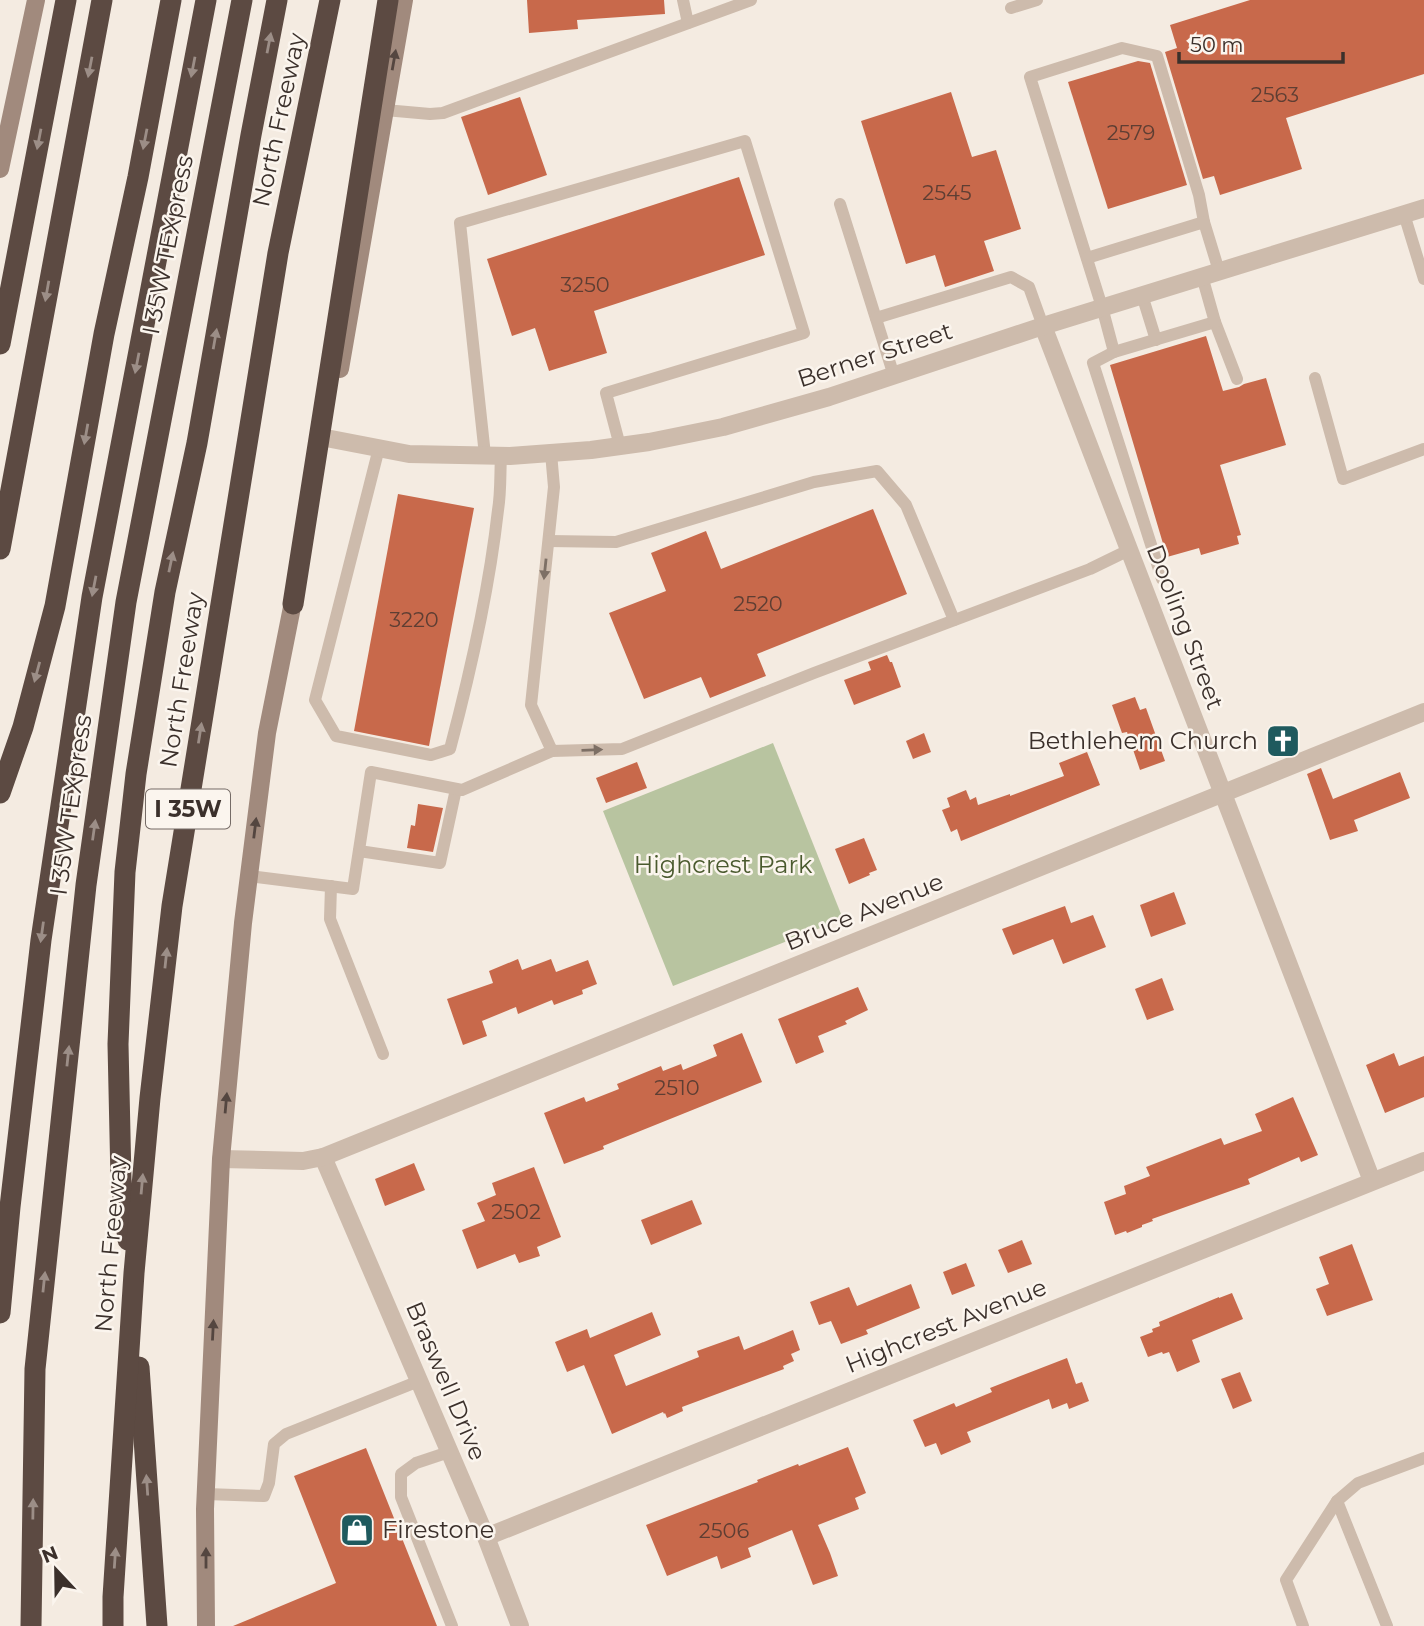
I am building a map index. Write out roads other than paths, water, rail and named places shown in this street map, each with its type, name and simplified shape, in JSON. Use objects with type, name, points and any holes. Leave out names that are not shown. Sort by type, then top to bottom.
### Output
[{"type":"highway","points":[[0,344],[66,0]]},
{"type":"highway","points":[[0,549],[102,0]]},
{"type":"highway","points":[[0,793],[23,727],[55,606],[104,334],[138,177],[171,0]]},
{"type":"highway","name":"I 35W TEXpress","points":[[0,1313],[41,940],[92,597],[206,0]]},
{"type":"highway","name":"I 35W TEXpress","points":[[31,1626],[35,1369],[86,885],[126,602],[242,0]]},
{"type":"highway","points":[[157,1626],[135,1317],[121,1180],[118,1044],[125,872],[136,774],[165,592],[197,443],[277,0]]},
{"type":"highway","name":"North Freeway","points":[[113,1626],[134,1273],[150,1098],[172,906],[278,253],[330,0]]},
{"type":"highway","points":[[293,604],[388,0]]},
{"type":"main road","points":[[0,169],[4,124],[36,0]]},
{"type":"main road","points":[[206,1626],[206,1493],[221,1159],[243,923],[267,733],[336,393],[404,0]]},
{"type":"street","name":"Berner Street","points":[[326,438],[409,454],[493,455],[551,453],[620,446],[723,427],[829,397],[1102,307],[1424,208]]},
{"type":"street","name":"Dooling Street","points":[[1044,326],[1373,1181]]},
{"type":"street","name":"Bruce Avenue","points":[[221,1159],[303,1161],[323,1157],[1424,712]]},
{"type":"street","name":"Braswell Drive","points":[[323,1157],[486,1537],[520,1626]]},
{"type":"street","name":"Highcrest Avenue","points":[[486,1537],[1424,1161]]},
{"type":"lane","points":[[683,0],[688,23]]},
{"type":"lane","points":[[385,110],[443,113],[751,0]]},
{"type":"lane","points":[[1012,8],[1037,0]]},
{"type":"lane","points":[[1114,352],[1030,77],[1122,48],[1157,56],[1199,195],[1211,274],[1215,323],[1237,379]]},
{"type":"lane","points":[[379,448],[314,700],[336,736],[432,755],[450,749],[483,609],[497,521],[493,455],[460,223],[745,141],[804,333],[606,393],[620,446]]},
{"type":"lane","points":[[840,204],[894,376]]},
{"type":"lane","points":[[1404,214],[1424,279]]},
{"type":"lane","points":[[1087,258],[1204,222]]},
{"type":"lane","points":[[876,318],[1011,277],[1029,287],[1044,326]]},
{"type":"lane","points":[[1142,295],[1156,340]]},
{"type":"lane","points":[[1162,579],[1093,363],[1114,352],[1215,323]]},
{"type":"lane","points":[[1315,378],[1343,479],[1424,449]]},
{"type":"lane","points":[[551,453],[554,487],[531,705],[552,751]]},
{"type":"lane","points":[[549,541],[616,542],[814,482],[877,471],[906,505],[954,620]]},
{"type":"lane","points":[[249,877],[353,889],[371,772],[462,790],[552,751],[622,749],[1090,569],[1129,550]]},
{"type":"lane","points":[[359,851],[440,863],[456,789]]},
{"type":"lane","points":[[331,886],[330,919],[383,1054]]},
{"type":"lane","points":[[206,1493],[264,1496],[269,1483],[274,1444],[286,1434],[419,1381]]},
{"type":"lane","points":[[449,1452],[416,1463],[401,1474],[401,1497],[452,1626]]},
{"type":"lane","points":[[1303,1626],[1286,1580],[1337,1501],[1358,1483],[1424,1458]]},
{"type":"lane","points":[[1337,1501],[1387,1626]]},
{"type":"place","name":"Bethlehem Church","points":[[1283,741]]},
{"type":"place","name":"Firestone","points":[[357,1530]]},
{"type":"park label","name":"Highcrest Park","points":[[723,865]]}]
